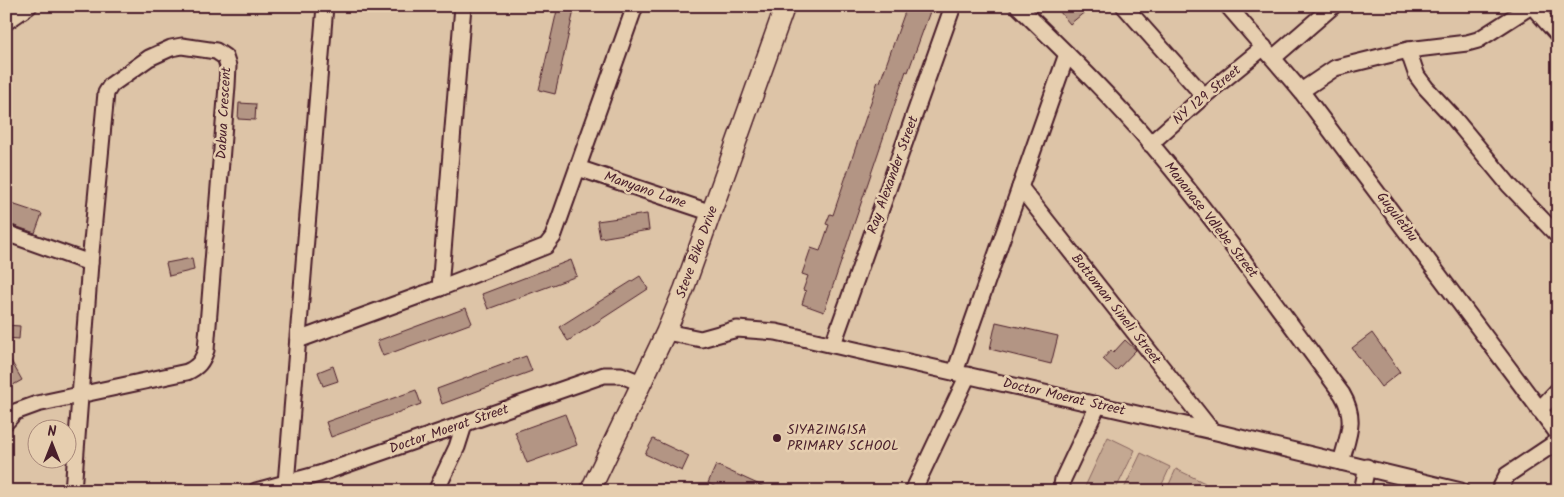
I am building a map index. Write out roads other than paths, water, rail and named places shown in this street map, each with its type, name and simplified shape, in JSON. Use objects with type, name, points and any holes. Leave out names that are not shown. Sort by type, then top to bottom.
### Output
[{"type":"main road","name":"Steve Biko Drive","points":[[590,491],[666,332],[712,213],[785,6]]},
{"type":"street","points":[[6,22],[29,6]]},
{"type":"street","points":[[286,484],[325,6]]},
{"type":"street","points":[[440,288],[463,6]]},
{"type":"street","points":[[298,340],[440,288],[546,246],[553,237],[635,6]]},
{"type":"street","name":"Ray Alexander Street","points":[[833,344],[953,6]]},
{"type":"street","name":"Mananase Vdlebe Street","points":[[1018,6],[1067,54],[1150,144],[1197,201],[1342,394],[1348,405],[1351,422],[1342,462]]},
{"type":"street","points":[[1124,6],[1204,96]]},
{"type":"street","name":"Gugulethu","points":[[1228,6],[1301,91],[1558,434]]},
{"type":"street","name":"NY 129 Street","points":[[1150,144],[1204,96],[1332,6]]},
{"type":"street","points":[[1301,91],[1335,68],[1408,50],[1478,40],[1531,6],[1558,35]]},
{"type":"street","name":"Dabua Crescent","points":[[73,491],[104,101],[111,85],[149,58],[171,48],[198,48],[221,53],[228,62],[227,86],[206,350],[203,360],[198,367],[187,372],[81,396]]},
{"type":"street","points":[[1408,50],[1417,76],[1426,88],[1458,123],[1509,185],[1558,236]]},
{"type":"street","points":[[914,491],[962,374],[1020,187],[1067,54]]},
{"type":"street","name":"Manyano Lane","points":[[578,168],[712,213]]},
{"type":"street","name":"Bottoman Sineli Street","points":[[1020,187],[1212,431]]},
{"type":"street","points":[[6,233],[90,263]]},
{"type":"street","name":"Doctor Moerat Street","points":[[666,332],[701,339],[737,329],[776,332],[1212,431],[1461,491]]},
{"type":"street","name":"Doctor Moerat Street","points":[[256,491],[319,474],[604,375],[621,374],[641,383]]},
{"type":"street","points":[[1539,410],[1558,390]]},
{"type":"street","points":[[6,422],[15,412],[37,404],[81,396]]},
{"type":"street","points":[[1061,491],[1063,479],[1098,405]]},
{"type":"street","points":[[436,491],[457,447],[464,425]]},
{"type":"street","points":[[1499,491],[1507,475],[1558,441]]},
{"type":"street","points":[[1362,491],[1367,467]]},
{"type":"place","name":"SIYAZINGISA PRIMARY SCHOOL","points":[[777,438]]}]
